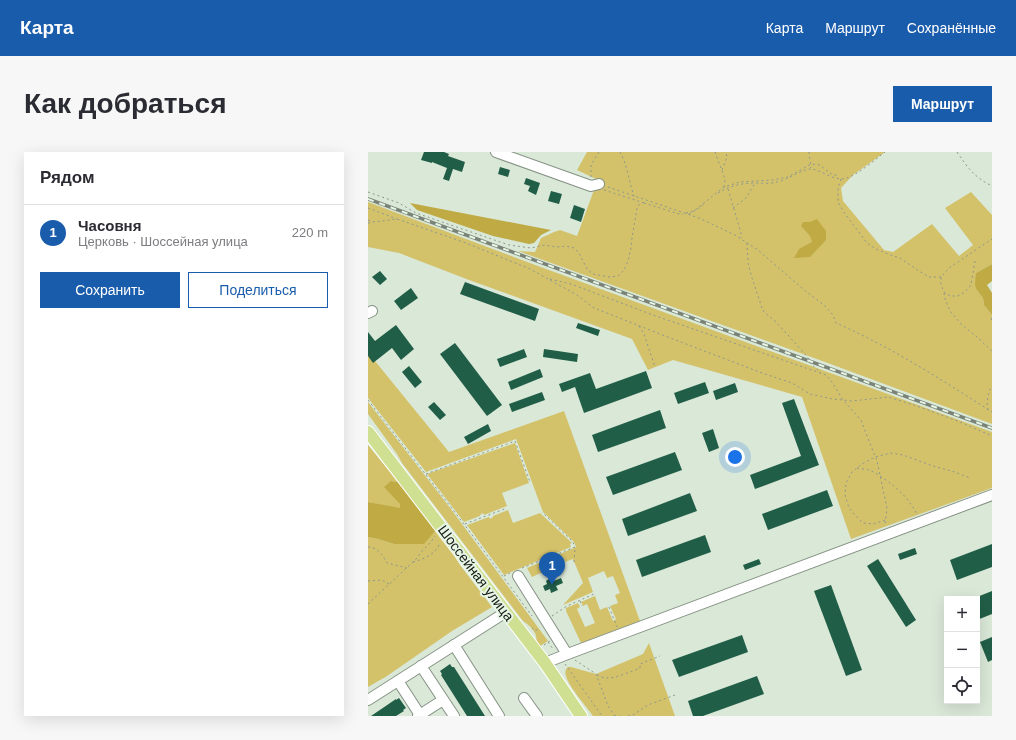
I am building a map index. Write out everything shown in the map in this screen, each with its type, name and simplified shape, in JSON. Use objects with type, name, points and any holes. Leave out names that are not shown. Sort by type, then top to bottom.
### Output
[{"type":"main road","name":"Шоссейная улица","points":[[368,432],[545,663],[581,716]]},
{"type":"street","points":[[496,152],[595,185]]},
{"type":"street","points":[[545,663],[992,495]]},
{"type":"street","points":[[515,573],[564,655]]},
{"type":"street","points":[[368,700],[506,612]]},
{"type":"street","points":[[454,645],[499,716]]},
{"type":"street","points":[[421,666],[454,716]]},
{"type":"street","points":[[398,681],[419,715],[443,700]]},
{"type":"street","points":[[524,698],[538,716]]},
{"type":"path","points":[[595,185],[591,165],[599,152]]},
{"type":"path","points":[[620,152],[624,159],[634,197]]},
{"type":"path","points":[[715,152],[725,179],[723,190]]},
{"type":"path","points":[[722,171],[727,157],[726,152]]},
{"type":"path","points":[[809,152],[812,169]]},
{"type":"path","points":[[688,215],[700,208],[714,196],[728,188],[748,183],[776,182],[793,176],[805,169],[812,169],[828,176],[846,179],[885,152]]},
{"type":"path","points":[[957,152],[973,174],[984,183],[992,186]]},
{"type":"path","points":[[595,185],[679,214],[694,211],[724,187],[740,182],[772,180],[788,177],[811,164],[820,165],[831,174],[839,176]]},
{"type":"path","points":[[842,178],[838,188],[838,202],[867,243],[876,249],[900,258],[919,272],[929,277],[941,277]]},
{"type":"path","points":[[733,208],[746,198],[755,183]]},
{"type":"path","points":[[595,185],[699,218],[741,239],[758,250],[825,306],[833,315],[836,323],[911,361],[992,412]]},
{"type":"path","points":[[728,188],[741,233],[741,239]]},
{"type":"path","points":[[368,192],[399,203],[416,213],[509,245],[531,248],[545,245],[574,248],[579,253],[587,268],[593,274],[609,277],[618,276],[624,270],[631,248],[637,208],[640,203],[648,202]]},
{"type":"path","points":[[368,208],[466,243],[523,266],[576,294],[594,308],[638,326],[792,382],[810,394],[852,401],[888,397],[960,422],[992,436]]},
{"type":"path","points":[[368,223],[397,219]]},
{"type":"path","points":[[368,220],[374,222]]},
{"type":"path","points":[[992,239],[949,268],[941,277],[941,285],[950,311],[962,325],[992,351]]},
{"type":"path","points":[[747,243],[748,263],[764,312],[775,321],[809,359],[810,363],[822,374]]},
{"type":"path","points":[[944,292],[950,296],[958,296],[965,292],[971,285],[975,261]]},
{"type":"path","points":[[548,278],[571,284],[653,315],[826,375],[843,400],[860,420],[876,458],[887,508],[885,524]]},
{"type":"path","points":[[638,326],[644,334],[655,367]]},
{"type":"path","points":[[988,410],[987,404],[990,389],[992,388]]},
{"type":"path","points":[[368,400],[464,524],[534,618]]},
{"type":"path","points":[[425,474],[515,441],[530,482]]},
{"type":"path","points":[[886,520],[874,524],[863,523],[849,508],[845,495],[846,483],[852,472],[862,464],[891,453],[903,455],[970,478]]},
{"type":"path","points":[[857,468],[870,470],[903,493],[917,515]]},
{"type":"path","points":[[464,524],[507,508]]},
{"type":"path","points":[[542,512],[573,542],[575,547],[574,562]]},
{"type":"path","points":[[413,562],[422,560],[436,551],[439,546],[442,529]]},
{"type":"path","points":[[368,604],[413,562],[442,529]]},
{"type":"path","points":[[368,547],[373,547],[378,551],[387,563],[407,568]]},
{"type":"path","points":[[503,576],[515,573],[575,547]]},
{"type":"path","points":[[368,581],[382,580],[390,584]]},
{"type":"path","points":[[553,615],[567,606],[594,594]]},
{"type":"path","points":[[579,600],[582,606]]},
{"type":"path","points":[[609,607],[620,634]]},
{"type":"path","points":[[532,628],[535,632],[540,627],[541,628]]},
{"type":"path","points":[[544,646],[550,641]]},
{"type":"path","points":[[548,642],[564,655],[606,679],[631,672],[640,668],[640,664],[660,656]]},
{"type":"path","points":[[564,655],[568,667],[602,716]]},
{"type":"path","points":[[596,674],[608,706],[614,716],[620,716]]},
{"type":"path","points":[[628,716],[633,715],[648,705],[675,695]]},
{"type":"shaded area","points":[[587,152],[885,152],[853,175],[841,188],[843,201],[884,250],[893,252],[932,224],[959,256],[973,245],[945,208],[971,192],[992,215],[992,264],[976,273],[976,289],[983,298],[984,305],[992,315],[992,424],[518,251],[535,252],[541,238],[560,230],[577,236],[594,190],[596,179],[577,170]]},
{"type":"shaded area","points":[[368,202],[538,266],[992,432],[992,488],[851,539],[802,397],[673,360],[648,370],[632,339],[399,253],[368,247]]},
{"type":"shaded area","points":[[410,203],[551,230],[541,235],[534,243],[529,244],[493,236],[417,210]]},
{"type":"shaded area","points":[[817,219],[826,231],[826,240],[810,257],[794,258],[799,249],[812,242],[810,236],[801,226],[803,222],[810,222]]},
{"type":"shaded area","points":[[992,264],[992,281],[987,285],[992,293],[992,315],[984,305],[983,298],[976,289],[975,284],[976,273]]},
{"type":"shaded area","points":[[368,356],[374,362],[375,361],[449,452],[564,411],[640,621],[581,643],[566,608],[578,603],[580,607],[577,609],[585,627],[595,623],[587,604],[583,606],[581,602],[595,596],[600,610],[607,607],[613,621],[616,619],[610,606],[618,603],[615,595],[620,593],[613,576],[607,578],[604,571],[588,578],[593,592],[563,605],[583,583],[573,559],[565,562],[563,557],[554,561],[556,566],[532,577],[527,568],[576,547],[574,542],[543,512],[516,439],[426,472],[368,398]]},
{"type":"shaded area","points":[[368,402],[451,509],[548,641],[540,646],[533,629],[523,621],[402,463],[368,414]]},
{"type":"shaded area","points":[[515,443],[529,483],[502,493],[507,506],[484,515],[483,513],[480,516],[464,522],[427,474]]},
{"type":"shaded area","points":[[368,445],[398,482],[391,481],[400,504],[400,509],[368,502]]},
{"type":"shaded area","points":[[391,481],[398,482],[410,495],[436,530],[424,544],[394,544],[368,537],[368,502],[400,508],[400,504],[384,487]]},
{"type":"shaded area","points":[[508,510],[513,523],[540,513],[572,543],[570,544],[571,547],[504,575],[467,525],[489,517],[490,519],[493,516]]},
{"type":"shaded area","points":[[436,530],[492,607],[452,631],[387,676],[368,687],[368,537],[394,544],[423,544]]},
{"type":"shaded area","points":[[649,643],[675,716],[593,716],[574,691],[568,680],[565,673],[567,668],[571,667],[596,674],[643,654]]},
{"type":"building","points":[[424,152],[444,152],[449,154],[448,156],[465,162],[462,172],[453,169],[449,181],[443,179],[447,168],[432,162],[421,160]]},
{"type":"building","points":[[500,167],[510,170],[508,177],[498,174]]},
{"type":"building","points":[[526,178],[540,183],[536,195],[528,191],[530,186],[524,184]]},
{"type":"building","points":[[551,191],[562,194],[559,204],[548,201]]},
{"type":"building","points":[[574,205],[585,209],[581,222],[570,218]]},
{"type":"building","points":[[380,271],[387,279],[380,285],[372,277]]},
{"type":"building","points":[[465,282],[539,309],[535,321],[460,294]]},
{"type":"building","points":[[411,288],[418,298],[401,310],[394,301]]},
{"type":"building","points":[[578,323],[600,330],[598,336],[576,328]]},
{"type":"building","points":[[396,325],[414,349],[401,360],[392,348],[373,363],[368,356],[368,332],[375,341]]},
{"type":"building","points":[[455,343],[502,405],[487,416],[440,354]]},
{"type":"building","points":[[524,349],[527,357],[500,367],[497,359]]},
{"type":"building","points":[[544,349],[578,354],[577,362],[543,357]]},
{"type":"building","points":[[409,366],[422,382],[415,388],[402,372]]},
{"type":"building","points":[[540,369],[543,377],[511,390],[508,382]]},
{"type":"building","points":[[646,371],[652,388],[584,413],[575,387],[562,392],[559,384],[590,373],[596,389]]},
{"type":"building","points":[[705,382],[709,393],[678,404],[674,393]]},
{"type":"building","points":[[735,383],[738,392],[716,400],[713,391]]},
{"type":"building","points":[[542,392],[545,400],[512,412],[509,404]]},
{"type":"building","points":[[794,399],[819,465],[755,489],[750,475],[801,456],[782,403]]},
{"type":"building","points":[[434,402],[446,415],[440,420],[428,407]]},
{"type":"building","points":[[660,410],[666,428],[598,452],[592,435]]},
{"type":"building","points":[[488,424],[491,431],[468,444],[464,437]]},
{"type":"building","points":[[713,429],[719,448],[709,452],[702,433]]},
{"type":"building","points":[[675,452],[682,470],[613,495],[606,477]]},
{"type":"building","points":[[827,490],[833,506],[768,530],[762,514]]},
{"type":"building","points":[[690,493],[697,511],[628,536],[622,519]]},
{"type":"building","points":[[705,535],[711,552],[642,577],[636,560]]},
{"type":"building","points":[[992,544],[992,567],[957,580],[950,560]]},
{"type":"building","points":[[915,548],[917,554],[900,560],[898,554]]},
{"type":"building","points":[[759,559],[761,564],[745,570],[743,565]]},
{"type":"building","points":[[878,559],[916,620],[906,627],[867,566]]},
{"type":"building","points":[[552,577],[554,581],[561,578],[563,583],[556,586],[558,590],[551,593],[550,589],[545,591],[543,586],[547,584],[546,581]]},
{"type":"building","points":[[831,585],[862,670],[846,676],[814,591]]},
{"type":"building","points":[[992,591],[992,614],[980,619],[980,596]]},
{"type":"building","points":[[742,635],[748,652],[679,677],[672,660]]},
{"type":"building","points":[[992,637],[992,660],[988,662],[980,642]]},
{"type":"building","points":[[450,664],[454,667],[485,716],[467,716],[441,675],[442,674],[440,671]]},
{"type":"building","points":[[757,676],[764,694],[703,716],[693,716],[688,701]]},
{"type":"building","points":[[399,698],[406,708],[403,710],[404,711],[396,716],[371,716],[396,699]]},
{"type":"railway","points":[[368,199],[992,428]]},
{"type":"place","name":"Часовня","points":[[552,585]]}]
